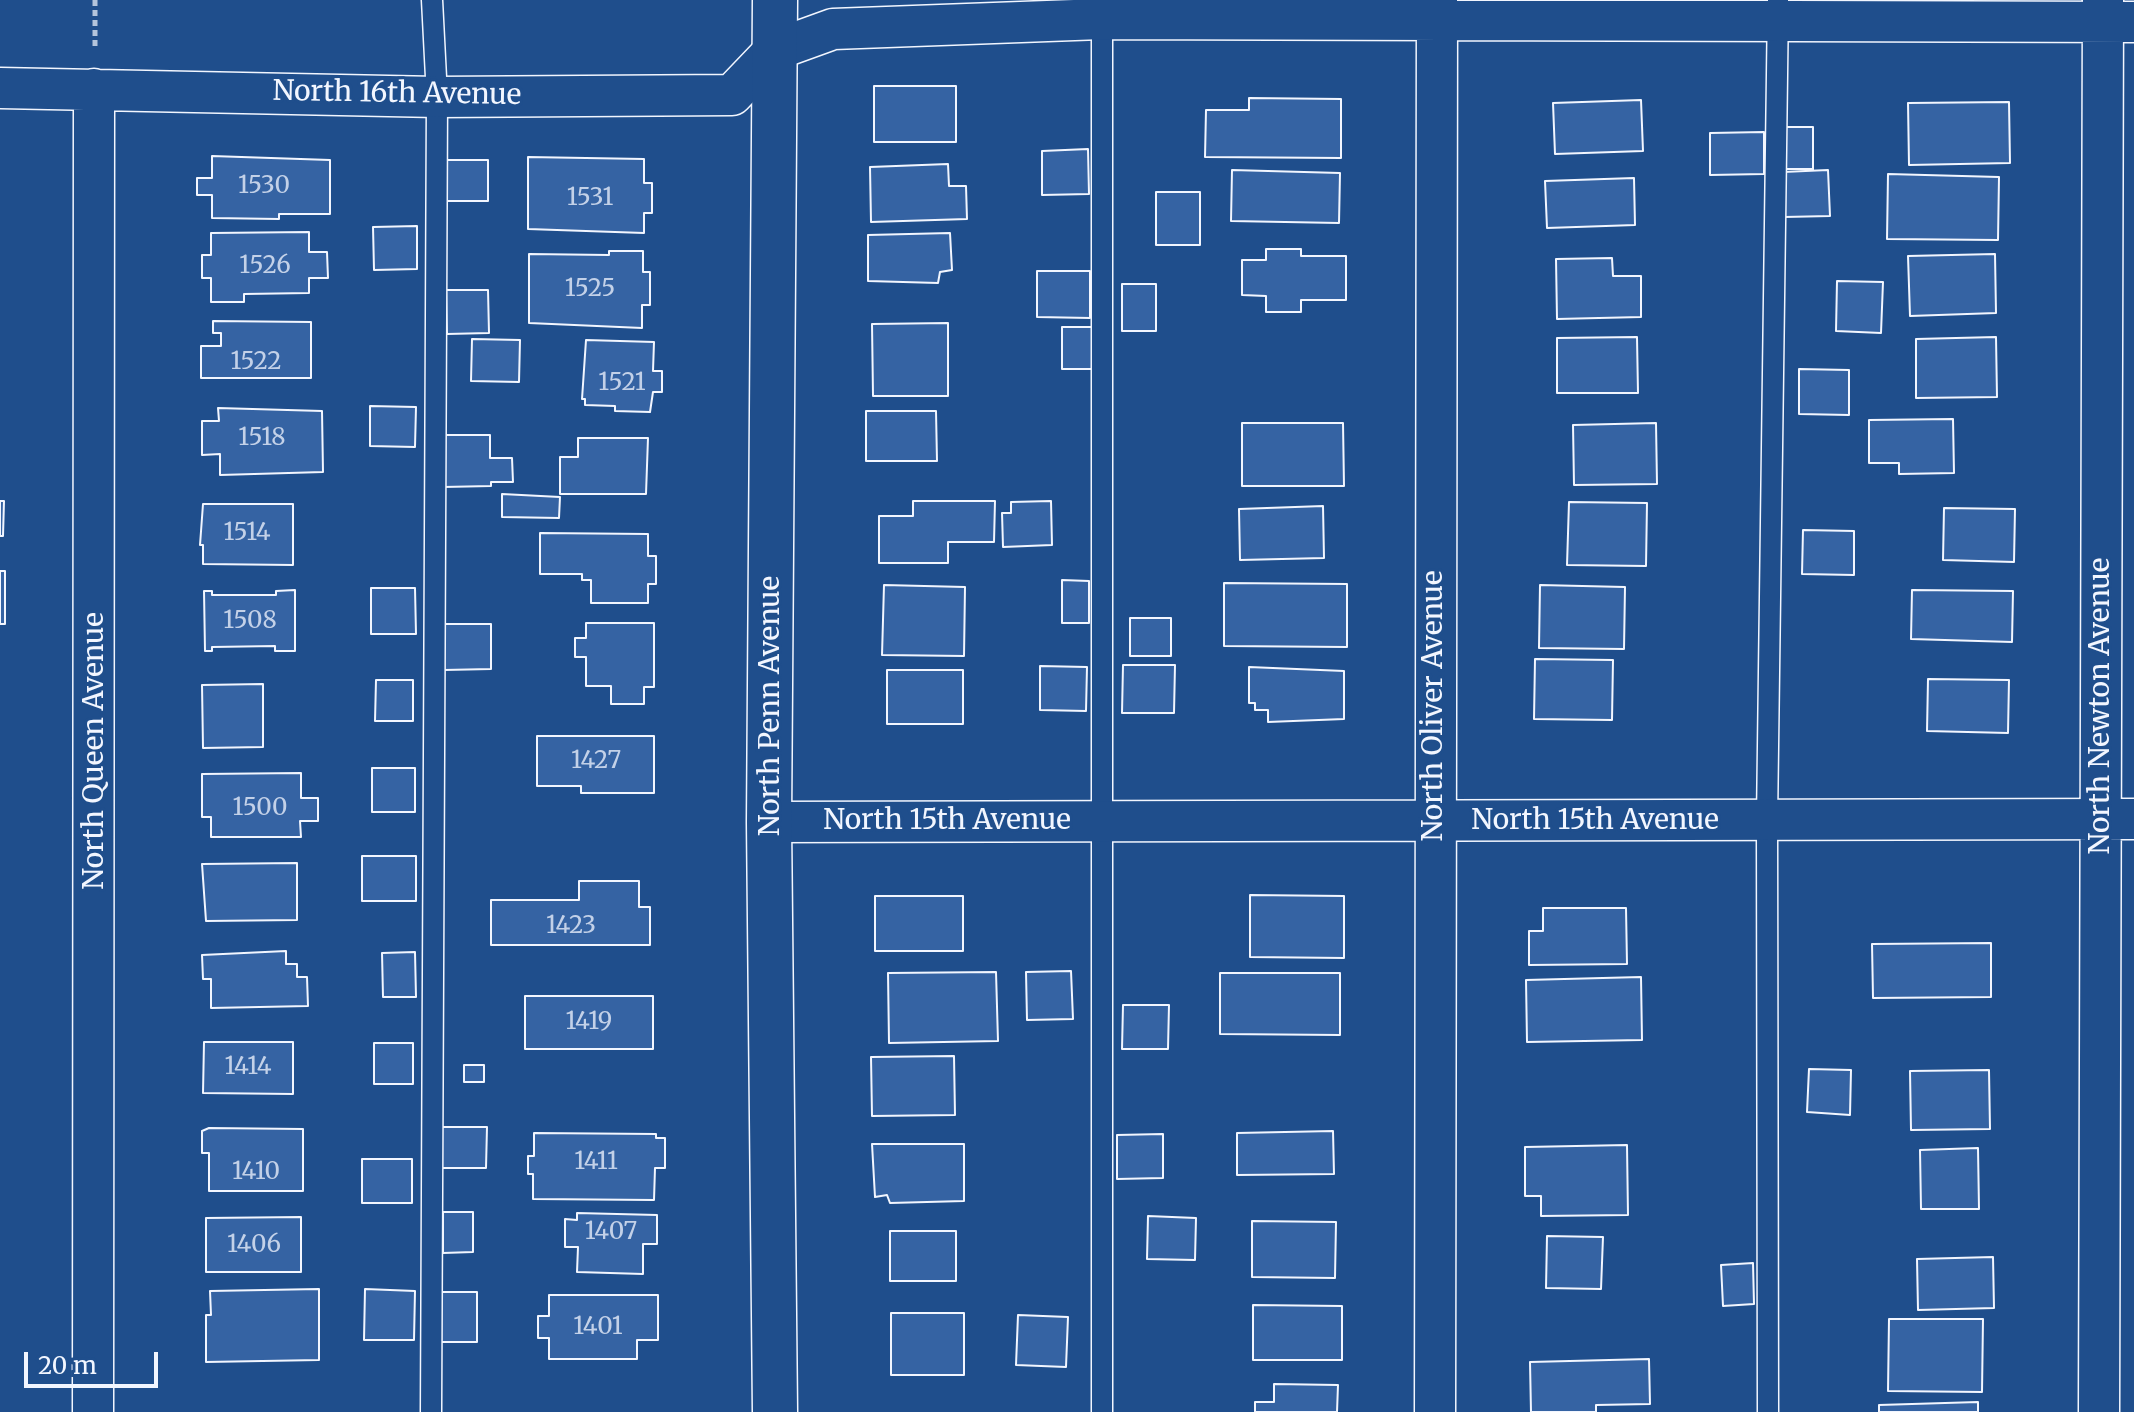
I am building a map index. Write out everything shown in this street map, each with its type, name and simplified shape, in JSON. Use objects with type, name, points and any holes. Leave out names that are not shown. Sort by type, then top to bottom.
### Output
[{"type":"main road","name":"North Penn Avenue","points":[[775,0],[769,822],[775,1412]]},
{"type":"street","points":[[775,50],[833,29],[1102,10],[2113,14]]},
{"type":"street","name":"North Oliver Avenue","points":[[1435,1412],[1433,822],[1437,11]]},
{"type":"street","name":"North Newton Avenue","points":[[2099,1412],[2118,819],[2113,14]]},
{"type":"street","name":"North 16th Avenue","points":[[0,88],[437,97],[732,95],[775,50]]},
{"type":"street","name":"North Queen Avenue","points":[[93,1412],[94,89]]},
{"type":"street","name":"North 15th Avenue","points":[[769,822],[2118,819]]},
{"type":"lane","points":[[431,1412],[437,97],[432,0]]},
{"type":"lane","points":[[1102,10],[1102,1412]]},
{"type":"lane","points":[[1768,1412],[1767,821],[1778,11]]},
{"type":"building","points":[[874,86],[956,86],[956,142],[874,142]]},
{"type":"building","points":[[1249,98],[1341,99],[1341,158],[1205,157],[1206,110],[1249,110]]},
{"type":"building","points":[[1641,100],[1643,151],[1555,154],[1553,103]]},
{"type":"building","points":[[2009,102],[2010,163],[1909,165],[1908,103]]},
{"type":"building","points":[[1784,127],[1813,127],[1813,169],[1785,169]]},
{"type":"building","points":[[1764,132],[1764,174],[1710,175],[1710,133]]},
{"type":"building","points":[[1088,149],[1089,194],[1042,195],[1042,151]]},
{"type":"building","points":[[212,156],[330,160],[330,214],[279,214],[279,219],[212,218],[212,195],[197,195],[197,178],[212,178]]},
{"type":"building","points":[[528,157],[644,159],[644,183],[652,183],[652,213],[644,213],[644,233],[528,229]]},
{"type":"building","points":[[446,160],[488,160],[488,201],[446,201]]},
{"type":"building","points":[[948,164],[949,186],[966,186],[967,219],[871,222],[870,167]]},
{"type":"building","points":[[1232,170],[1340,173],[1339,223],[1231,221]]},
{"type":"building","points":[[1828,170],[1830,216],[1784,217],[1783,172]]},
{"type":"building","points":[[1888,174],[1999,177],[1998,240],[1887,239]]},
{"type":"building","points":[[1634,178],[1635,225],[1547,228],[1545,181]]},
{"type":"building","points":[[1156,192],[1200,192],[1200,245],[1156,245]]},
{"type":"building","points":[[417,226],[417,269],[374,270],[373,227]]},
{"type":"building","points":[[309,232],[309,252],[327,252],[328,278],[309,278],[309,293],[244,294],[244,302],[211,302],[211,278],[202,278],[202,255],[211,255],[211,233]]},
{"type":"building","points":[[950,233],[952,270],[940,272],[938,283],[868,281],[868,235]]},
{"type":"building","points":[[1266,249],[1301,249],[1301,256],[1346,256],[1346,300],[1301,300],[1301,312],[1266,312],[1266,296],[1242,295],[1242,260],[1266,260]]},
{"type":"building","points":[[609,251],[643,251],[643,272],[650,272],[650,305],[642,305],[642,328],[529,323],[529,254],[609,255]]},
{"type":"building","points":[[1995,254],[1996,313],[1910,316],[1908,256]]},
{"type":"building","points":[[1612,258],[1613,276],[1641,276],[1641,317],[1557,319],[1556,259]]},
{"type":"building","points":[[1037,271],[1090,271],[1090,318],[1037,317]]},
{"type":"building","points":[[1837,281],[1883,282],[1881,333],[1836,331]]},
{"type":"building","points":[[1122,284],[1156,284],[1156,331],[1122,331]]},
{"type":"building","points":[[446,290],[488,290],[489,333],[447,334]]},
{"type":"building","points":[[213,321],[311,322],[311,378],[201,378],[201,346],[221,346],[221,333],[213,333]]},
{"type":"building","points":[[948,323],[948,396],[873,396],[872,324]]},
{"type":"building","points":[[1062,327],[1093,327],[1092,369],[1062,369]]},
{"type":"building","points":[[1637,337],[1638,393],[1557,393],[1557,338]]},
{"type":"building","points":[[1996,337],[1997,397],[1916,398],[1916,339]]},
{"type":"building","points":[[472,339],[520,340],[519,382],[471,381]]},
{"type":"building","points":[[586,340],[654,342],[653,371],[662,371],[662,392],[653,392],[650,412],[615,411],[615,406],[585,405],[585,399],[582,399]]},
{"type":"building","points":[[1799,369],[1849,370],[1849,415],[1799,414]]},
{"type":"building","points":[[370,406],[416,407],[415,447],[370,446]]},
{"type":"building","points":[[218,408],[322,411],[323,472],[220,475],[220,454],[202,455],[202,421],[219,421]]},
{"type":"building","points":[[866,411],[936,411],[937,461],[866,461]]},
{"type":"building","points":[[1953,419],[1954,473],[1899,474],[1899,463],[1869,463],[1869,420]]},
{"type":"building","points":[[1242,423],[1343,423],[1344,486],[1242,486]]},
{"type":"building","points":[[1656,423],[1657,484],[1574,485],[1573,425]]},
{"type":"building","points":[[442,435],[490,435],[490,458],[512,458],[513,482],[491,482],[491,486],[443,487]]},
{"type":"building","points":[[578,438],[648,438],[646,494],[560,494],[560,457],[578,457]]},
{"type":"building","points":[[502,494],[560,497],[559,518],[502,517]]},
{"type":"building","points":[[0,501],[4,501],[3,536],[0,536]]},
{"type":"building","points":[[913,501],[995,501],[994,542],[948,542],[948,563],[879,563],[879,516],[913,516]]},
{"type":"building","points":[[1051,501],[1052,545],[1003,547],[1002,513],[1011,513],[1011,502]]},
{"type":"building","points":[[1569,502],[1647,503],[1646,566],[1567,565]]},
{"type":"building","points":[[203,504],[293,504],[293,565],[203,564],[203,545],[200,545]]},
{"type":"building","points":[[1323,506],[1324,558],[1240,560],[1239,509]]},
{"type":"building","points":[[1944,508],[2015,509],[2014,562],[1943,560]]},
{"type":"building","points":[[1803,530],[1854,531],[1854,575],[1802,574]]},
{"type":"building","points":[[540,533],[648,534],[648,556],[656,556],[656,584],[648,584],[648,603],[591,603],[591,580],[582,580],[582,574],[540,574]]},
{"type":"building","points":[[0,571],[5,571],[5,624],[0,624]]},
{"type":"building","points":[[1062,580],[1089,581],[1089,623],[1062,623]]},
{"type":"building","points":[[1224,583],[1347,584],[1347,647],[1224,646]]},
{"type":"building","points":[[884,585],[965,587],[964,656],[882,655]]},
{"type":"building","points":[[1540,585],[1625,587],[1624,649],[1539,648]]},
{"type":"building","points":[[371,588],[415,588],[416,634],[371,634]]},
{"type":"building","points":[[295,590],[295,651],[275,651],[275,646],[212,647],[212,651],[205,651],[204,591],[212,591],[212,595],[276,595],[276,591]]},
{"type":"building","points":[[1912,590],[2013,591],[2012,642],[1911,639]]},
{"type":"building","points":[[1130,618],[1171,618],[1171,656],[1130,656]]},
{"type":"building","points":[[586,623],[654,623],[654,687],[644,687],[644,704],[611,704],[611,686],[586,686],[586,657],[575,657],[575,638],[586,638]]},
{"type":"building","points":[[443,624],[491,624],[491,669],[444,670]]},
{"type":"building","points":[[1535,659],[1613,660],[1612,720],[1534,719]]},
{"type":"building","points":[[1123,665],[1175,665],[1174,713],[1122,713]]},
{"type":"building","points":[[1040,666],[1087,667],[1086,711],[1040,710]]},
{"type":"building","points":[[1249,667],[1344,671],[1344,719],[1268,722],[1268,710],[1255,710],[1255,703],[1249,703]]},
{"type":"building","points":[[887,670],[963,670],[963,724],[887,724]]},
{"type":"building","points":[[1928,679],[2009,680],[2008,733],[1927,731]]},
{"type":"building","points":[[376,680],[413,680],[413,721],[375,721]]},
{"type":"building","points":[[263,684],[263,747],[203,748],[202,685]]},
{"type":"building","points":[[537,736],[654,736],[654,793],[581,793],[581,786],[537,786]]},
{"type":"building","points":[[372,768],[415,768],[415,812],[372,812]]},
{"type":"building","points":[[301,773],[301,798],[318,798],[318,821],[300,821],[301,837],[211,837],[211,817],[202,817],[202,774]]},
{"type":"building","points":[[362,856],[416,856],[416,901],[362,901]]},
{"type":"building","points":[[297,863],[297,920],[206,921],[202,864]]},
{"type":"building","points":[[579,881],[639,881],[639,907],[650,907],[650,945],[491,945],[491,900],[579,900]]},
{"type":"building","points":[[1250,895],[1344,896],[1344,958],[1250,957]]},
{"type":"building","points":[[875,896],[963,896],[963,951],[875,951]]},
{"type":"building","points":[[1543,908],[1626,908],[1627,964],[1529,965],[1529,931],[1543,931]]},
{"type":"building","points":[[1991,943],[1991,997],[1873,998],[1872,944]]},
{"type":"building","points":[[286,951],[286,964],[297,964],[297,977],[307,977],[308,1006],[211,1008],[211,979],[203,979],[202,955]]},
{"type":"building","points":[[415,952],[416,997],[383,997],[382,953]]},
{"type":"building","points":[[1071,971],[1073,1019],[1027,1020],[1026,972]]},
{"type":"building","points":[[996,972],[998,1041],[889,1043],[888,973]]},
{"type":"building","points":[[1220,973],[1340,973],[1340,1035],[1220,1034]]},
{"type":"building","points":[[1641,977],[1642,1040],[1527,1042],[1526,980]]},
{"type":"building","points":[[525,996],[653,996],[653,1049],[525,1049]]},
{"type":"building","points":[[1123,1005],[1169,1005],[1168,1049],[1122,1049]]},
{"type":"building","points":[[204,1042],[293,1042],[293,1094],[203,1093]]},
{"type":"building","points":[[374,1043],[413,1043],[413,1084],[374,1084]]},
{"type":"building","points":[[954,1056],[955,1115],[872,1116],[871,1057]]},
{"type":"building","points":[[464,1065],[484,1065],[484,1082],[464,1082]]},
{"type":"building","points":[[1809,1069],[1851,1070],[1850,1115],[1807,1112]]},
{"type":"building","points":[[1989,1070],[1990,1129],[1911,1130],[1910,1071]]},
{"type":"building","points":[[442,1127],[487,1127],[486,1168],[441,1168]]},
{"type":"building","points":[[209,1128],[303,1129],[303,1191],[209,1191],[209,1153],[202,1153],[202,1131]]},
{"type":"building","points":[[1333,1131],[1334,1174],[1237,1175],[1237,1133]]},
{"type":"building","points":[[534,1133],[656,1134],[656,1138],[665,1138],[665,1168],[655,1168],[654,1200],[533,1199],[533,1174],[528,1174],[528,1156],[534,1156]]},
{"type":"building","points":[[1163,1134],[1163,1178],[1117,1179],[1117,1135]]},
{"type":"building","points":[[872,1144],[964,1144],[964,1201],[890,1203],[887,1195],[875,1197]]},
{"type":"building","points":[[1627,1145],[1628,1215],[1541,1216],[1541,1196],[1525,1196],[1525,1147]]},
{"type":"building","points":[[1978,1148],[1979,1209],[1921,1209],[1920,1150]]},
{"type":"building","points":[[362,1159],[412,1159],[412,1203],[362,1203]]},
{"type":"building","points":[[443,1212],[473,1212],[473,1252],[443,1253]]},
{"type":"building","points":[[577,1213],[657,1215],[657,1244],[643,1244],[643,1274],[577,1272],[578,1247],[565,1247],[565,1219],[577,1220]]},
{"type":"building","points":[[1148,1216],[1196,1218],[1195,1260],[1147,1259]]},
{"type":"building","points":[[301,1217],[301,1272],[206,1272],[206,1218]]},
{"type":"building","points":[[1252,1221],[1336,1222],[1335,1278],[1252,1277]]},
{"type":"building","points":[[890,1231],[956,1231],[956,1281],[890,1281]]},
{"type":"building","points":[[1547,1236],[1603,1237],[1601,1289],[1546,1288]]},
{"type":"building","points":[[1993,1257],[1994,1308],[1918,1310],[1917,1259]]},
{"type":"building","points":[[1753,1263],[1754,1304],[1723,1306],[1721,1265]]},
{"type":"building","points":[[319,1289],[319,1360],[206,1362],[206,1315],[211,1315],[210,1291]]},
{"type":"building","points":[[365,1289],[415,1291],[414,1340],[364,1340]]},
{"type":"building","points":[[441,1292],[477,1292],[477,1342],[441,1342]]},
{"type":"building","points":[[549,1295],[658,1295],[658,1340],[637,1340],[637,1359],[549,1359],[549,1338],[538,1338],[538,1316],[549,1316]]},
{"type":"building","points":[[1253,1305],[1342,1306],[1342,1360],[1253,1360]]},
{"type":"building","points":[[891,1313],[964,1313],[964,1375],[891,1375]]},
{"type":"building","points":[[1018,1315],[1068,1317],[1066,1367],[1016,1365]]},
{"type":"building","points":[[1889,1319],[1983,1319],[1982,1392],[1888,1391]]},
{"type":"building","points":[[1649,1359],[1650,1404],[1596,1405],[1596,1412],[1531,1412],[1530,1362]]},
{"type":"building","points":[[1274,1384],[1338,1385],[1337,1412],[1255,1412],[1255,1402],[1274,1402]]},
{"type":"building","points":[[1978,1402],[1978,1412],[1879,1412],[1879,1405]]}]
